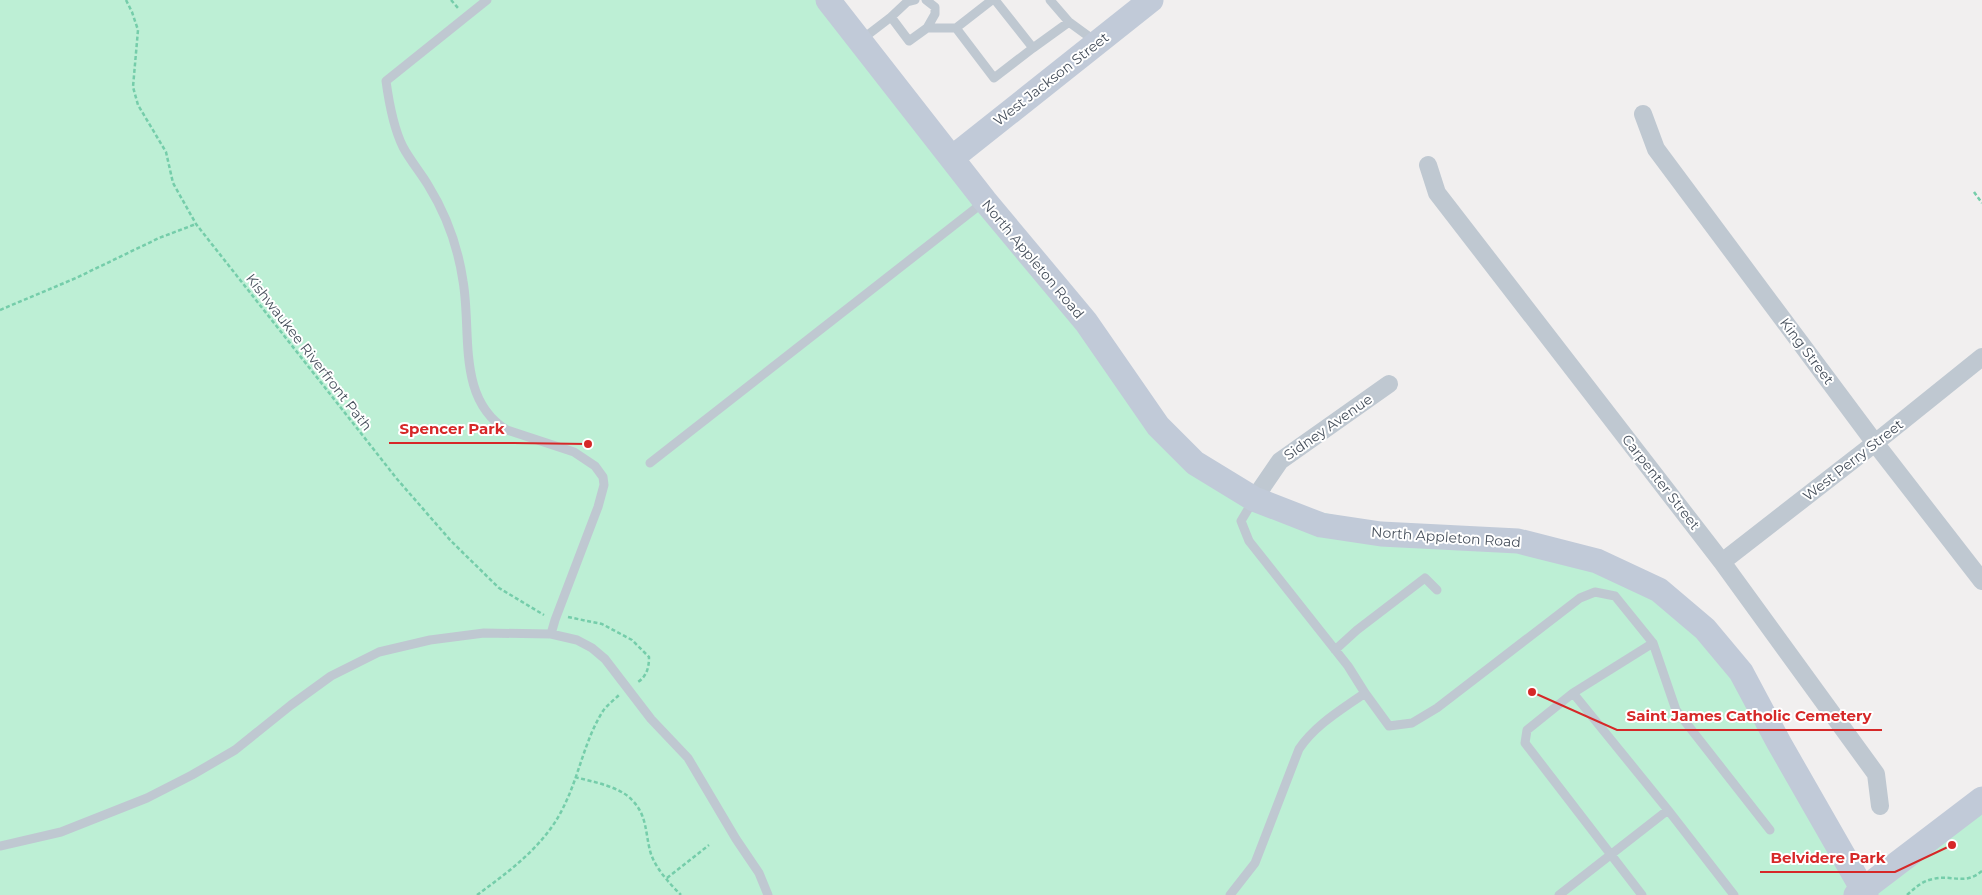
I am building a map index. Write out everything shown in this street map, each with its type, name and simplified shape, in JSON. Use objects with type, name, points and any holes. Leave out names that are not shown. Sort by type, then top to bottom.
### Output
[{"type":"main road","name":"North Appleton Road","points":[[828,0],[985,201],[1086,322],[1158,426],[1195,463],[1254,499],[1321,525],[1381,534],[1518,541],[1597,561],[1659,590],[1705,629],[1741,672],[1862,893]]},
{"type":"main road","name":"West Jackson Street","points":[[952,158],[1151,0]]},
{"type":"main road","points":[[1862,893],[1982,799]]},
{"type":"street","name":"King Street","points":[[1643,114],[1656,149],[1875,443],[1982,581]]},
{"type":"street","name":"Carpenter Street","points":[[1428,165],[1438,193],[1722,562],[1876,774],[1880,806]]},
{"type":"street","name":"West Perry Street","points":[[1722,562],[1982,357]]},
{"type":"street","name":"Sidney Avenue","points":[[1254,499],[1280,461],[1389,384]]},
{"type":"lane","points":[[487,0],[386,81],[392,117],[403,146],[429,186],[452,232],[463,281],[472,380],[481,406],[498,424],[507,430],[584,458],[595,466],[603,477],[604,485],[598,507],[554,620],[551,634]]},
{"type":"lane","points":[[860,40],[891,17],[907,2],[915,0]]},
{"type":"lane","points":[[891,17],[909,41],[927,28],[935,14],[935,7],[926,0]]},
{"type":"lane","points":[[927,28],[956,28],[993,0],[1033,48]]},
{"type":"lane","points":[[1050,0],[1068,22],[1098,42]]},
{"type":"lane","points":[[956,28],[994,78],[1068,22]]},
{"type":"lane","points":[[650,463],[985,201]]},
{"type":"lane","points":[[1254,499],[1240,521],[1249,541],[1348,666],[1364,693],[1389,726],[1412,723],[1437,708],[1580,598],[1595,592],[1615,596],[1653,643],[1676,710],[1770,830]]},
{"type":"lane","points":[[1335,650],[1357,630],[1425,578],[1437,590]]},
{"type":"lane","points":[[0,846],[61,832],[148,798],[235,750],[331,676],[379,652],[430,640],[484,633],[551,634],[577,640],[592,648],[605,659],[651,719],[688,758],[759,873],[768,895]]},
{"type":"lane","points":[[1642,895],[1524,743],[1527,730],[1573,693],[1653,643]]},
{"type":"lane","points":[[1230,895],[1256,863],[1292,763],[1303,743],[1307,737],[1332,716],[1364,693]]},
{"type":"lane","points":[[1573,693],[1734,895]]},
{"type":"lane","points":[[1559,895],[1668,810]]},
{"type":"path","name":"Kishwaukee Riverfront Path","points":[[126,0],[138,30],[133,87],[138,105],[166,152],[173,183],[196,224],[397,480],[451,541],[499,588],[554,620],[569,617],[602,624],[632,640],[649,657],[649,668],[642,679],[628,687],[604,710],[592,731],[563,808],[544,836],[512,869],[478,895]]},
{"type":"path","points":[[1974,192],[1982,203]]},
{"type":"path","points":[[0,310],[76,278],[160,238],[196,224]]},
{"type":"path","points":[[575,777],[613,789],[632,799],[644,817],[652,855],[681,895]]},
{"type":"path","points":[[667,878],[709,845]]},
{"type":"path","points":[[1907,895],[1919,884],[1934,878],[1963,880],[1976,876],[1982,871]]},
{"type":"green space","points":[[0,0],[833,0],[1158,425],[1254,499],[1519,552],[1597,561],[1705,629],[1863,890],[1982,801],[1982,895],[0,895]]},
{"type":"place","name":"Spencer Park","points":[[588,444]]},
{"type":"place","name":"Saint James Catholic Cemetery","points":[[1532,692]]},
{"type":"place","name":"Belvidere Park","points":[[1952,845]]}]
